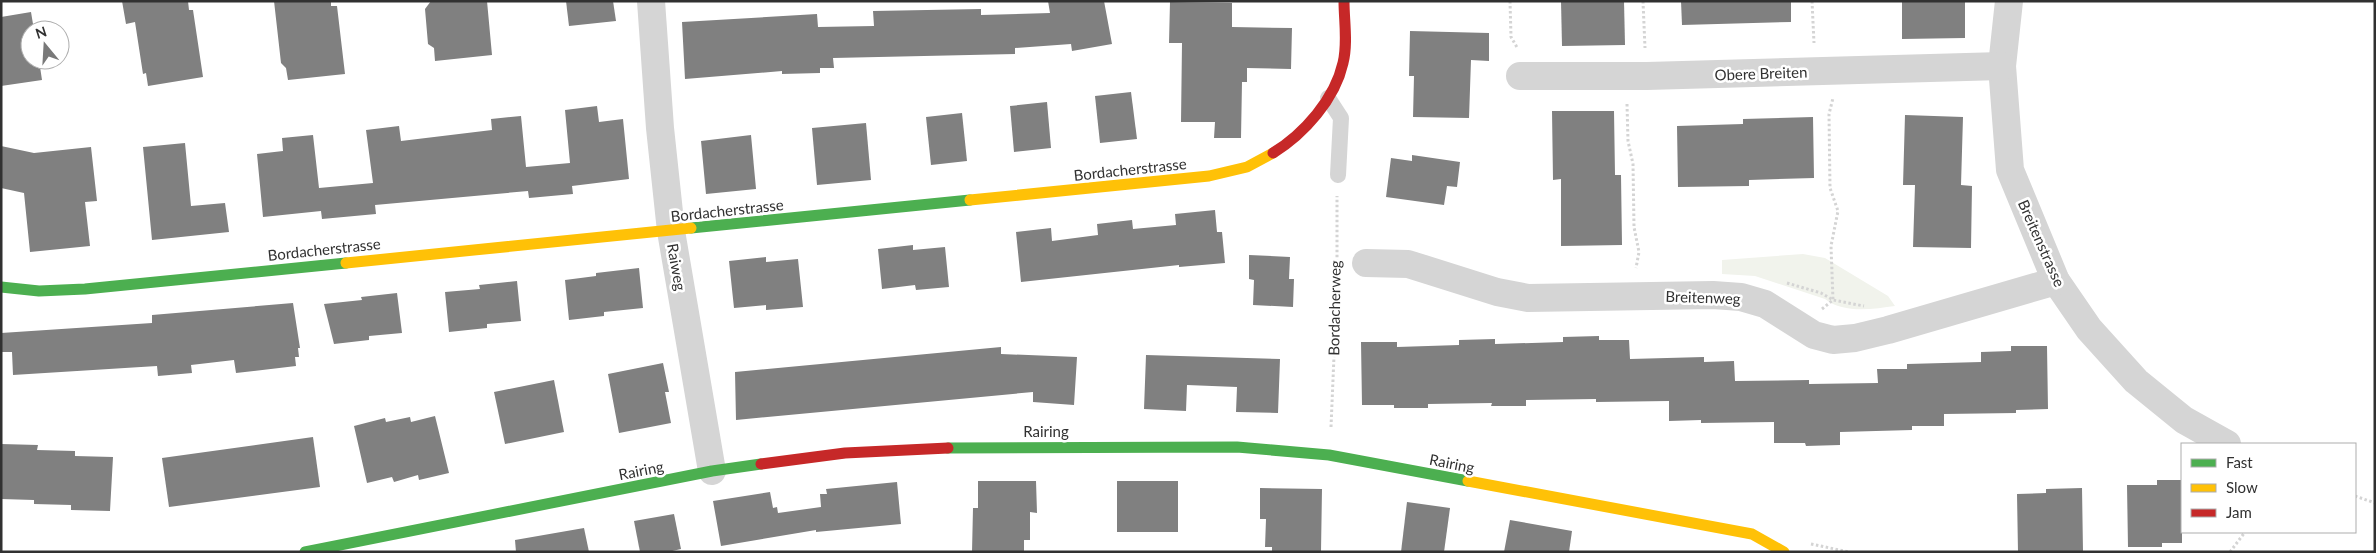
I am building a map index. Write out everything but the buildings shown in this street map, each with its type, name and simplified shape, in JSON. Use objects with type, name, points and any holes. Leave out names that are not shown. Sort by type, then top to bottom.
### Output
[{"type":"street","name":"Raiweg","points":[[651,1],[660,128],[671,231],[712,472]]},
{"type":"street","name":"Bordacherstrasse","points":[[1,287],[38,291],[85,289],[1210,176],[1248,167],[1293,140],[1328,98],[1340,76],[1344,61],[1344,1]]},
{"type":"street","name":"Breitenstrasse","points":[[2009,1],[2002,66],[2010,170],[2056,281],[2089,329],[2136,381],[2184,420],[2225,443]]},
{"type":"street","name":"Obere Breiten","points":[[1528,76],[1647,76],[2002,66]]},
{"type":"street","name":"Breitenweg","points":[[1366,264],[1408,264],[1496,292],[1528,298],[1740,296],[1765,304],[1814,335],[1833,340],[1855,338],[1888,330],[2056,281]]},
{"type":"street","name":"Rairing","points":[[305,552],[712,472],[793,459],[899,449],[1032,446],[1236,447],[1329,455],[1752,534],[1783,550]]},
{"type":"lane","points":[[1328,98],[1341,118],[1338,174]]},
{"type":"path","points":[[1510,1],[1511,38],[1528,76]]},
{"type":"path","points":[[1643,1],[1647,76]]},
{"type":"path","points":[[1812,1],[1816,71]]},
{"type":"path","points":[[1830,302],[1833,300],[1831,246],[1838,210],[1830,188],[1829,114],[1834,93]]},
{"type":"path","points":[[1627,109],[1628,141],[1633,164],[1634,227],[1639,252],[1636,265]]},
{"type":"path","name":"Bordacherweg","points":[[1332,416],[1337,285],[1336,200]]},
{"type":"path","points":[[2356,496],[2375,503]]},
{"type":"path","points":[[2230,552],[2244,533]]},
{"type":"path","points":[[1783,550],[1804,543],[1849,552]]},
{"type":"shaded area","points":[[1803,254],[1825,258],[1888,296],[1895,306],[1850,309],[1755,276],[1722,274],[1722,260]]},
{"type":"traffic: fast","points":[[691,228],[970,200]]},
{"type":"traffic: fast","points":[[1,287],[39,291],[85,289],[346,263]]},
{"type":"traffic: fast","points":[[948,448],[1237,447],[1329,455],[1468,481]]},
{"type":"traffic: fast","points":[[305,552],[712,471],[761,464]]},
{"type":"traffic: slow","points":[[970,200],[1209,176],[1247,167],[1273,153]]},
{"type":"traffic: slow","points":[[346,263],[691,228]]},
{"type":"traffic: slow","points":[[1468,481],[1752,534],[1784,552]]},
{"type":"traffic: jam","points":[[1273,153],[1307,126],[1333,90],[1343,63],[1346,40],[1344,1]]},
{"type":"traffic: jam","points":[[761,464],[845,453],[948,448]]}]
